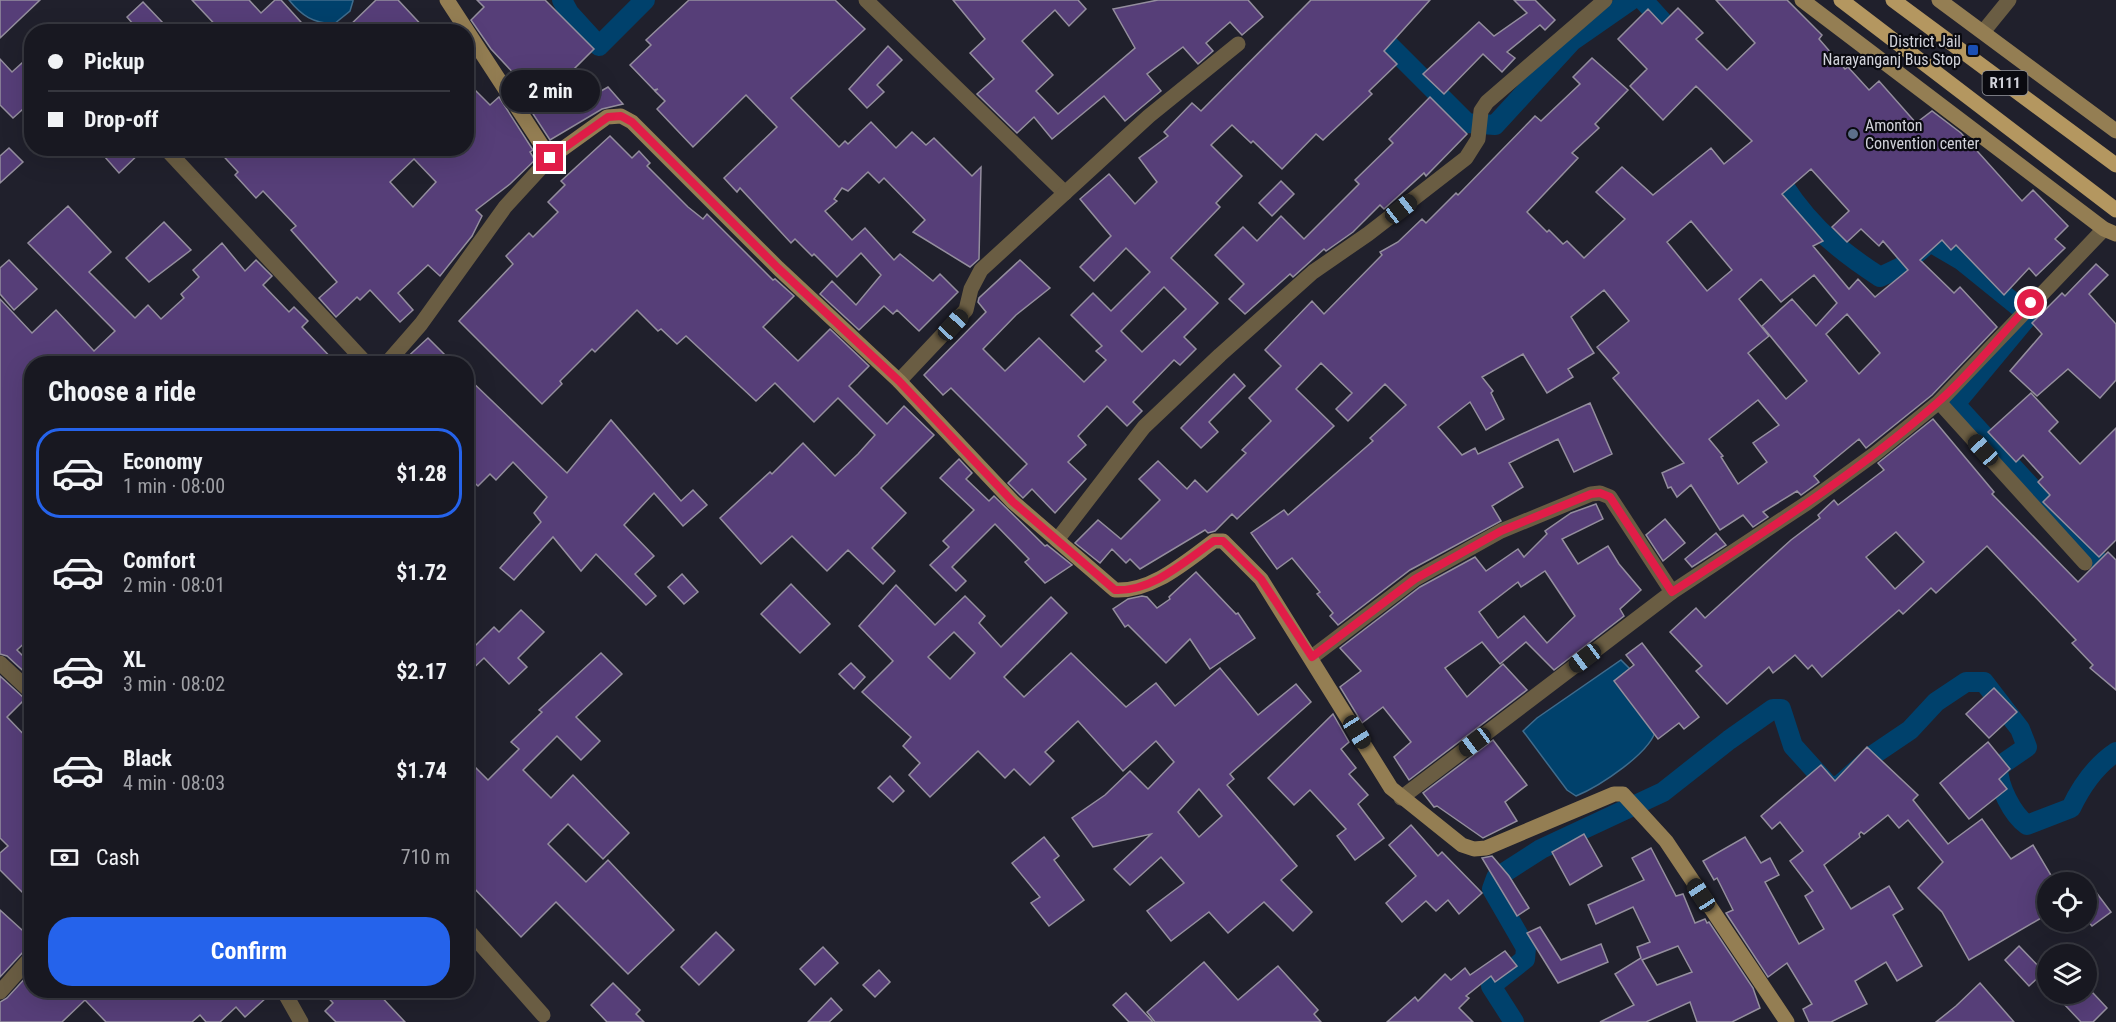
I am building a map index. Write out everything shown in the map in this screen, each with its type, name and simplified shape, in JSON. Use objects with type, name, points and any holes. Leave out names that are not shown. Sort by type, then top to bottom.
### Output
[{"type":"main road","name":"R111","points":[[1842,0],[2116,210]]},
{"type":"main road","name":"R111","points":[[1893,0],[2116,165]]},
{"type":"street","points":[[448,0],[463,24]]},
{"type":"street","points":[[866,0],[1065,193]]},
{"type":"street","points":[[1057,540],[1144,427],[1312,272],[1368,234],[1466,158],[1478,139],[1481,111],[1487,102],[1605,0]]},
{"type":"street","points":[[1401,798],[1672,592],[1807,504],[1939,402],[2031,303],[2110,231],[1802,0]]},
{"type":"street","points":[[1939,0],[2116,131]]},
{"type":"street","points":[[1983,33],[2009,0]]},
{"type":"street","points":[[474,40],[550,158]]},
{"type":"street","points":[[899,381],[966,310],[971,289],[981,270],[1149,116],[1238,44]]},
{"type":"street","points":[[393,356],[421,324],[505,207],[550,158],[608,117],[621,116],[632,122],[778,268],[899,381],[1013,502],[1115,590],[1132,591],[1166,575],[1214,541],[1223,541],[1261,579],[1312,657],[1391,788],[1462,844],[1474,849],[1486,848],[1614,794],[1623,794],[1666,841],[1787,1022]]},
{"type":"street","points":[[172,156],[359,356]]},
{"type":"street","points":[[1939,402],[2085,563]]},
{"type":"street","points":[[1312,657],[1415,579],[1501,531],[1591,494],[1600,493],[1610,497],[1672,592]]},
{"type":"street","points":[[0,663],[24,686]]},
{"type":"street","points":[[474,937],[543,1015]]},
{"type":"street","points":[[0,992],[24,965]]},
{"type":"street","points":[[288,998],[301,1022]]},
{"type":"water","points":[[289,0],[353,1],[350,11],[334,24],[308,18]]},
{"type":"water","points":[[1621,660],[1631,670],[1656,728],[1653,737],[1635,758],[1610,777],[1576,796],[1567,790],[1523,731],[1537,718]]},
{"type":"building","points":[[0,0],[40,0],[0,38]]},
{"type":"building","points":[[192,0],[249,0],[261,13],[275,0],[281,0],[303,24],[214,24]]},
{"type":"building","points":[[376,0],[398,0],[420,24],[351,24]]},
{"type":"building","points":[[477,0],[545,0],[594,49],[573,70],[589,98],[608,87],[623,104],[602,109],[550,140],[513,83],[518,78],[491,49],[471,20],[484,7]]},
{"type":"building","points":[[689,0],[835,0],[865,29],[791,98],[839,147],[845,141],[848,144],[871,122],[896,148],[912,132],[926,145],[934,138],[972,176],[981,167],[979,259],[970,267],[913,232],[925,220],[884,178],[879,183],[868,172],[848,191],[842,188],[834,199],[837,201],[825,211],[852,240],[865,228],[894,260],[900,254],[933,281],[940,274],[958,292],[919,331],[897,310],[893,314],[884,306],[859,330],[820,294],[832,281],[856,305],[881,275],[861,253],[837,277],[795,239],[791,243],[740,188],[737,192],[724,178],[777,127],[746,95],[693,147],[657,109],[665,101],[655,91],[658,89],[654,90],[630,65],[651,45],[646,40]]},
{"type":"building","points":[[953,0],[1078,0],[1086,9],[1069,26],[1055,10],[1022,41],[1053,75],[1036,91],[1058,114],[1135,48],[1113,9],[1158,0],[1248,0],[1263,17],[1242,35],[1230,22],[1206,43],[1213,51],[1198,64],[1183,47],[1147,74],[1161,91],[1125,121],[1104,96],[1052,139],[1034,117],[1017,133],[977,94],[994,79],[970,53],[985,39]]},
{"type":"building","points":[[1311,0],[1430,0],[1384,51],[1397,64],[1369,91],[1372,94],[1323,140],[1316,134],[1282,169],[1253,141],[1251,143],[1232,125],[1211,145],[1242,176],[1216,203],[1220,207],[1171,258],[1218,303],[1184,337],[1196,349],[1180,365],[1174,360],[1133,402],[1142,411],[1127,426],[1107,406],[1078,436],[1086,445],[1068,462],[1086,479],[1055,513],[1032,489],[1023,498],[1008,483],[1027,464],[951,388],[943,395],[924,375],[986,312],[978,302],[979,298],[1020,260],[1050,288],[1016,315],[983,349],[1005,371],[1039,338],[1084,382],[1106,360],[1096,351],[1102,346],[1071,315],[1093,293],[1111,311],[1150,272],[1126,248],[1094,281],[1080,267],[1111,236],[1080,199],[1109,174],[1135,204],[1157,182],[1139,158],[1168,136],[1164,132],[1192,103],[1201,111]],"holes":[[[1164,287],[1186,309],[1142,352],[1121,331]]]},
{"type":"building","points":[[1514,0],[1535,0],[1555,20],[1545,30],[1540,25],[1507,52],[1515,58],[1502,72],[1483,54],[1444,94],[1423,74],[1479,22],[1494,36],[1527,13]]},
{"type":"building","points":[[1716,0],[1787,0],[1822,35],[1819,39],[1845,69],[1848,67],[1869,90],[1879,81],[1916,123],[1932,111],[1961,133],[2022,201],[2033,190],[2068,226],[2055,239],[2065,248],[2036,276],[2029,268],[2004,295],[1956,245],[1951,250],[1942,240],[1920,260],[1954,293],[1960,287],[1997,327],[1932,395],[1866,448],[1859,439],[1814,476],[1819,482],[1801,495],[1797,491],[1763,512],[1768,517],[1753,527],[1743,515],[1720,530],[1691,485],[1677,497],[1671,487],[1668,488],[1662,473],[1684,463],[1613,378],[1619,373],[1597,347],[1629,321],[1604,290],[1571,317],[1594,353],[1568,369],[1573,377],[1547,393],[1523,354],[1482,377],[1493,391],[1491,393],[1504,419],[1486,430],[1470,402],[1438,427],[1462,455],[1475,448],[1478,454],[1590,403],[1612,454],[1574,472],[1558,439],[1509,463],[1523,487],[1492,506],[1501,521],[1410,570],[1338,625],[1330,616],[1333,613],[1317,594],[1320,592],[1292,558],[1277,569],[1251,533],[1284,510],[1288,515],[1373,441],[1370,438],[1406,405],[1385,384],[1348,421],[1336,409],[1352,393],[1321,363],[1296,389],[1334,426],[1237,519],[1232,514],[1215,531],[1208,533],[1205,530],[1140,569],[1130,559],[1126,563],[1112,549],[1100,563],[1075,543],[1098,520],[1121,539],[1160,500],[1139,479],[1158,461],[1187,489],[1195,480],[1207,492],[1246,453],[1242,450],[1271,421],[1249,398],[1281,366],[1265,350],[1312,301],[1324,314],[1382,255],[1380,252],[1398,242],[1422,219],[1426,223],[1456,193],[1458,195],[1535,116],[1541,121],[1580,84],[1573,77],[1592,58],[1628,90],[1595,124],[1599,128],[1572,153],[1578,158],[1527,212],[1547,232],[1549,230],[1563,244],[1567,241],[1584,258],[1625,219],[1596,192],[1622,167],[1653,195],[1711,148],[1724,164],[1752,141],[1696,86],[1663,120],[1630,86],[1647,69],[1618,39],[1648,9],[1662,24],[1678,8],[1703,33],[1696,39],[1727,70],[1755,43]],"holes":[[[1811,169],[1849,211],[1832,227],[1847,242],[1861,229],[1879,246],[1883,241],[1908,270],[1875,297],[1858,279],[1849,289],[1813,246],[1823,241],[1782,194]],[[1691,221],[1732,270],[1707,291],[1667,242]],[[1814,275],[1837,303],[1816,326],[1792,299],[1762,326],[1807,381],[1786,399],[1748,353],[1769,336],[1739,299],[1761,279],[1781,302]],[[1847,314],[1880,353],[1859,374],[1826,334]],[[1758,400],[1779,425],[1753,443],[1767,462],[1738,484],[1721,457],[1723,456],[1709,439]]]},
{"type":"building","points":[[143,2],[163,23],[133,24],[127,17]]},
{"type":"building","points":[[888,46],[902,60],[877,85],[884,92],[867,108],[849,89]]},
{"type":"building","points":[[0,59],[12,72],[24,61],[24,108],[13,118],[0,105]]},
{"type":"building","points":[[474,89],[490,105],[499,97],[533,150],[530,152],[535,160],[510,184],[476,210],[482,216],[472,236],[440,276],[428,265],[398,293],[413,310],[400,322],[370,290],[360,300],[357,297],[336,317],[319,298],[337,282],[291,230],[296,226],[263,191],[256,198],[235,175],[238,172],[223,156],[474,156]],"holes":[[[414,159],[436,182],[413,207],[390,182]]]},
{"type":"building","points":[[1430,97],[1467,134],[1426,176],[1424,173],[1384,209],[1380,205],[1353,232],[1326,251],[1324,249],[1293,277],[1290,274],[1245,314],[1229,299],[1244,284],[1215,255],[1243,227],[1257,241],[1281,216],[1304,239],[1359,184],[1355,180],[1393,143],[1389,139]]},
{"type":"building","points":[[610,136],[632,158],[639,151],[650,163],[647,166],[688,207],[703,219],[707,214],[773,280],[775,279],[794,296],[763,327],[798,361],[830,329],[869,366],[849,386],[887,424],[904,406],[934,435],[881,488],[906,513],[872,548],[895,571],[883,584],[848,550],[827,571],[792,536],[761,564],[720,518],[770,472],[772,474],[803,443],[835,476],[858,454],[875,435],[838,398],[814,422],[775,383],[756,401],[686,336],[677,344],[661,329],[658,331],[637,310],[595,352],[592,349],[560,381],[562,384],[542,404],[459,321],[513,264],[506,256],[529,233],[533,237],[558,212],[548,202],[565,185],[561,181]]},
{"type":"building","points":[[9,148],[23,162],[0,183],[0,156]]},
{"type":"building","points":[[104,156],[137,156],[119,173]]},
{"type":"building","points":[[1281,181],[1294,194],[1272,216],[1259,203]]},
{"type":"building","points":[[68,206],[111,252],[89,272],[135,318],[148,305],[161,319],[184,298],[181,294],[199,277],[193,270],[222,243],[245,271],[256,260],[272,276],[263,285],[289,312],[294,307],[308,321],[302,327],[329,356],[24,356],[24,643],[17,650],[24,657],[24,672],[7,656],[0,654],[0,299],[32,333],[56,310],[94,351],[115,331],[28,243]]},
{"type":"building","points":[[164,222],[191,250],[149,282],[126,258]]},
{"type":"building","points":[[9,260],[37,289],[14,310],[0,294],[0,268]]},
{"type":"building","points":[[2096,264],[2108,275],[2089,294],[2116,324],[2116,380],[2100,398],[2068,369],[2037,396],[2010,371],[2042,334],[2032,323],[2062,293],[2065,296]]},
{"type":"building","points":[[428,338],[446,356],[409,356]]},
{"type":"building","points":[[1234,374],[1245,386],[1209,422],[1218,432],[1201,448],[1181,428]]},
{"type":"building","points":[[474,384],[567,473],[611,420],[681,501],[693,490],[707,505],[683,526],[654,493],[624,525],[654,556],[635,574],[656,596],[646,605],[596,554],[581,571],[553,537],[514,580],[500,568],[541,522],[534,513],[547,497],[513,462],[496,480],[490,474],[478,486],[474,482]]},
{"type":"building","points":[[2031,393],[2058,422],[2049,431],[2080,464],[2116,428],[2116,540],[2099,557],[2043,502],[2050,495],[2038,482],[2043,477],[2023,455],[2016,462],[1988,432]]},
{"type":"building","points":[[1933,419],[1994,492],[1992,494],[2078,582],[2108,552],[2116,560],[2116,690],[2090,668],[2093,665],[2072,643],[2076,640],[1987,546],[1936,593],[1931,588],[1903,614],[1899,610],[1822,677],[1812,665],[1808,669],[1795,655],[1773,673],[1769,667],[1727,704],[1696,671],[1702,666],[1670,632],[1696,608],[1705,618],[1791,540],[1820,518],[1818,515],[1834,500],[1838,505],[1884,470],[1878,463]],"holes":[[[1896,532],[1924,562],[1895,589],[1866,557]]]},
{"type":"building","points":[[959,459],[972,473],[966,479],[989,501],[994,496],[1045,546],[1047,545],[1072,565],[1045,583],[1025,562],[1029,559],[995,524],[952,567],[966,581],[956,591],[930,565],[949,547],[943,541],[974,510],[940,478]]},
{"type":"building","points":[[1596,504],[1603,519],[1562,539],[1578,564],[1608,546],[1619,564],[1641,590],[1620,609],[1624,616],[1554,670],[1526,642],[1500,664],[1482,642],[1445,668],[1467,697],[1503,664],[1527,690],[1409,780],[1394,757],[1411,742],[1383,707],[1362,723],[1340,687],[1361,671],[1340,648],[1420,587],[1475,557],[1486,571],[1518,549],[1524,557],[1547,534],[1545,531],[1571,513]],"holes":[[[1545,571],[1575,616],[1547,643],[1524,616],[1498,638],[1479,612],[1518,582],[1521,587]]]},
{"type":"building","points":[[1665,519],[1685,543],[1663,561],[1646,535]]},
{"type":"building","points":[[1716,533],[1726,545],[1692,567],[1685,559]]},
{"type":"building","points":[[1196,572],[1236,614],[1238,613],[1255,638],[1210,669],[1190,639],[1166,663],[1128,625],[1125,627],[1113,609],[1128,599],[1142,596],[1147,597],[1157,608],[1170,599],[1169,597]]},
{"type":"building","points":[[682,574],[698,592],[684,604],[668,587]]},
{"type":"building","points":[[791,584],[830,624],[800,653],[761,614]]},
{"type":"building","points":[[896,585],[935,625],[965,596],[985,616],[979,623],[1001,647],[1051,597],[1067,613],[1004,677],[1024,697],[1071,653],[1126,707],[1156,683],[1175,706],[1220,668],[1258,715],[1296,684],[1311,702],[1230,774],[1234,779],[1227,785],[1297,866],[1281,880],[1312,912],[1293,931],[1264,902],[1228,933],[1209,912],[1171,941],[1147,911],[1184,883],[1161,857],[1130,885],[1114,869],[1151,834],[1093,847],[1072,818],[1105,795],[1130,771],[1148,789],[1174,762],[1156,741],[1123,771],[1078,721],[1045,752],[1054,761],[1030,785],[1014,769],[1005,778],[978,751],[930,797],[909,775],[920,763],[903,746],[911,737],[862,692],[893,661],[859,626]],"holes":[[[954,632],[975,653],[950,679],[928,657]],[[1199,789],[1222,816],[1199,837],[1178,812]]]},
{"type":"building","points":[[521,610],[544,632],[518,658],[527,667],[509,684],[484,658],[474,667],[474,645],[494,627],[499,632]]},
{"type":"building","points":[[1642,643],[1699,717],[1684,729],[1679,723],[1658,739],[1614,681],[1634,665],[1626,655]]},
{"type":"building","points":[[601,653],[622,674],[576,717],[600,741],[581,760],[557,736],[523,770],[551,798],[573,775],[629,833],[603,859],[568,824],[548,844],[586,882],[608,860],[674,930],[628,974],[556,902],[521,937],[474,888],[474,766],[488,780],[519,749],[511,742],[542,712],[539,710]]},
{"type":"building","points":[[851,663],[865,677],[854,689],[839,674]]},
{"type":"building","points":[[0,676],[24,698],[7,717],[24,735],[24,894],[0,870],[0,853],[8,846],[0,838]]},
{"type":"building","points":[[1994,688],[2017,712],[1989,738],[1966,714]]},
{"type":"building","points":[[1333,714],[1349,742],[1341,749],[1356,768],[1349,774],[1368,795],[1358,804],[1384,838],[1355,860],[1337,836],[1346,829],[1310,790],[1294,805],[1268,778]]},
{"type":"building","points":[[1493,740],[1527,785],[1505,802],[1517,821],[1483,838],[1437,806],[1434,807],[1423,793]]},
{"type":"building","points":[[1988,742],[2010,769],[1999,779],[2007,789],[1969,819],[1940,783]]},
{"type":"building","points":[[1867,747],[1918,795],[1913,800],[1948,844],[1982,819],[2011,859],[2033,845],[2049,872],[2037,872],[2037,920],[1969,960],[1942,912],[1918,888],[1943,862],[1908,820],[1899,828],[1888,815],[1864,834],[1861,832],[1860,837],[1824,865],[1851,909],[1889,886],[1903,909],[1893,915],[1922,966],[1897,981],[1886,962],[1855,981],[1867,1004],[1831,1022],[1809,1022],[1803,1009],[1812,1004],[1787,963],[1768,977],[1726,913],[1733,910],[1717,878],[1714,880],[1703,861],[1745,837],[1761,863],[1770,858],[1779,875],[1765,882],[1799,944],[1824,929],[1805,896],[1813,891],[1790,861],[1803,851],[1780,822],[1772,829],[1761,816],[1821,765],[1835,781]]},
{"type":"building","points":[[890,776],[904,791],[893,802],[878,788]]},
{"type":"building","points":[[1411,825],[1438,856],[1442,852],[1482,893],[1459,914],[1448,900],[1436,911],[1426,901],[1402,922],[1386,903],[1416,876],[1389,845]]},
{"type":"building","points":[[1584,834],[1602,866],[1570,885],[1552,852]]},
{"type":"building","points":[[1044,837],[1059,856],[1054,860],[1084,900],[1049,926],[1031,903],[1040,897],[1012,863]]},
{"type":"building","points":[[1651,848],[1676,896],[1683,894],[1695,923],[1705,919],[1707,923],[1709,922],[1753,988],[1760,1008],[1732,1022],[1697,1022],[1690,1002],[1646,1022],[1600,1022],[1634,1005],[1615,974],[1641,958],[1637,947],[1650,942],[1633,907],[1596,924],[1588,905],[1644,880],[1632,858]],"holes":[[[1678,946],[1692,972],[1657,985],[1642,960]]]},
{"type":"building","points":[[1492,856],[1509,876],[1529,908],[1517,916],[1482,858]]},
{"type":"building","points":[[2097,894],[2111,912],[2097,922]]},
{"type":"building","points":[[0,910],[24,932],[24,951],[0,977]]},
{"type":"building","points":[[1540,927],[1561,960],[1601,944],[1608,962],[1558,983],[1527,933]]},
{"type":"building","points":[[716,932],[734,950],[699,985],[681,967]]},
{"type":"building","points":[[2019,946],[2037,965],[2037,979],[2029,986],[2005,960]]},
{"type":"building","points":[[823,947],[838,963],[815,985],[800,969]]},
{"type":"building","points":[[1505,951],[1517,966],[1495,982],[1491,976],[1466,996],[1469,998],[1459,1008],[1473,1022],[1387,1022],[1415,997],[1418,1001],[1445,974],[1451,980],[1465,968],[1470,975]]},
{"type":"building","points":[[1204,962],[1238,1000],[1278,966],[1318,1010],[1314,1014],[1321,1022],[1155,1022],[1147,1012]]},
{"type":"building","points":[[879,970],[890,982],[875,997],[863,985]]},
{"type":"building","points":[[24,979],[24,998],[266,998],[245,1017],[236,1007],[220,1022],[206,1022],[200,1015],[192,1022],[106,1022],[85,1000],[62,1022],[0,1022],[0,1002],[7,998]]},
{"type":"building","points":[[613,983],[640,1010],[636,1014],[644,1022],[607,1022],[591,1005]]},
{"type":"building","points":[[1980,983],[2014,1022],[1936,1022],[1956,1006]]},
{"type":"building","points":[[1126,993],[1153,1022],[1129,1022],[1113,1005]]},
{"type":"building","points":[[2097,997],[2107,1008],[2093,1022],[2081,1022],[2064,1004],[2097,1004]]},
{"type":"building","points":[[328,998],[382,998],[405,1022],[336,1022],[325,1011],[333,1003]]},
{"type":"building","points":[[831,998],[842,1010],[829,1022],[808,1022]]},
{"type":"waterway","points":[[562,0],[569,13],[599,46],[645,0]]},
{"type":"waterway","points":[[1330,0],[1367,23],[1467,123],[1495,125],[1572,41],[1631,0]]},
{"type":"waterway","points":[[1643,0],[1682,43]]},
{"type":"waterway","points":[[1773,168],[1795,202],[1819,230],[1847,254],[1880,277],[1901,267],[1930,242],[1961,260],[2029,315],[1955,404],[2116,580]]},
{"type":"waterway","points":[[1514,1022],[1491,986],[1525,959],[1526,948],[1492,889],[1496,878],[1541,849],[1663,792],[1773,709],[1781,709],[1793,746],[1831,788],[1841,784],[1873,755],[1910,730],[1936,702],[1966,682],[1984,682],[2020,729],[2027,747],[1998,767],[2000,783],[2007,799],[2016,814],[2027,825],[2071,808],[2090,777],[2116,752]]},
{"type":"place","name":"District Jail Narayanganj Bus Stop","points":[[1973,50]]},
{"type":"place","name":"Amonton Convention center","points":[[1853,134]]},
{"type":"route","points":[[550,158],[608,117],[621,116],[632,122],[778,268],[899,381],[1013,502],[1115,590],[1132,591],[1166,575],[1214,541],[1223,541],[1261,579],[1312,657],[1415,579],[1501,531],[1591,494],[1600,493],[1610,497],[1672,592],[1807,504],[1876,453],[1939,402],[2031,303]]}]
